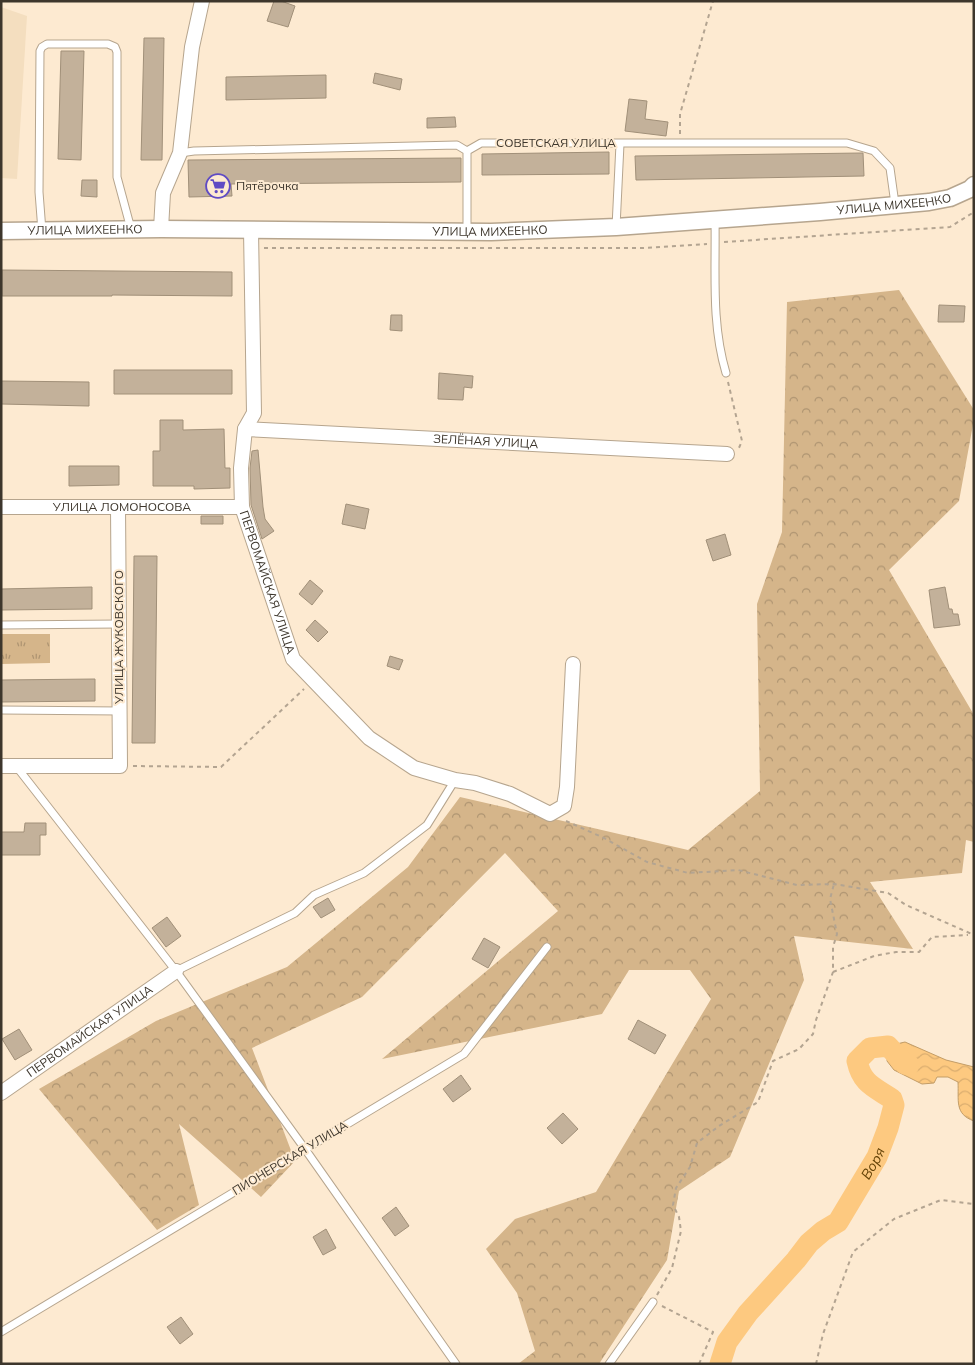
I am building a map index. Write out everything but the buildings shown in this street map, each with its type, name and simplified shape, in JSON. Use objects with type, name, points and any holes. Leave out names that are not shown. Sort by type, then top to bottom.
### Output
[{"type":"street","points":[[161,229],[163,193],[180,153],[192,48],[202,1]]},
{"type":"street","name":"УЛИЦА МИХЕЕНКО","points":[[1,231],[161,229],[467,232],[616,227],[929,202],[950,198],[970,189],[974,185]]},
{"type":"street","name":"ПЕРВОМАЙСКАЯ УЛИЦА","points":[[251,230],[254,413],[245,429],[241,468],[242,507],[293,659],[369,738],[414,768],[510,794],[550,814]]},
{"type":"street","name":"ЗЕЛЁНАЯ УЛИЦА","points":[[245,429],[727,454]]},
{"type":"street","name":"УЛИЦА ЛОМОНОСОВА","points":[[1,507],[242,507]]},
{"type":"street","name":"УЛИЦА ЖУКОВСКОГО","points":[[118,507],[120,766]]},
{"type":"street","points":[[550,814],[564,806],[567,787],[573,664]]},
{"type":"street","points":[[1,766],[120,766]]},
{"type":"street","name":"ПЕРВОМАЙСКАЯ УЛИЦА","points":[[1,1093],[176,971]]},
{"type":"lane","points":[[42,231],[39,192],[40,51],[42,46],[47,44],[108,44],[115,47],[117,52],[117,177],[132,230]]},
{"type":"lane","name":"СОВЕТСКАЯ УЛИЦА","points":[[467,151],[481,143],[847,143],[874,151],[890,168],[895,205]]},
{"type":"lane","points":[[616,227],[620,144]]},
{"type":"lane","points":[[180,153],[194,151],[457,145],[467,151],[467,232]]},
{"type":"lane","points":[[715,220],[715,309],[722,359],[726,373]]},
{"type":"lane","points":[[1,625],[119,624]]},
{"type":"lane","points":[[1,710],[120,710]]},
{"type":"lane","points":[[16,766],[176,971],[305,1149],[456,1364]]},
{"type":"lane","points":[[176,971],[295,913],[314,895],[364,873],[427,825],[455,780]]},
{"type":"lane","name":"ПИОНЕРСКАЯ УЛИЦА","points":[[1,1332],[464,1054],[547,947]]},
{"type":"lane","points":[[609,1364],[653,1302]]},
{"type":"path","points":[[679,144],[680,114],[713,1]]},
{"type":"path","points":[[252,248],[642,248],[950,226],[974,212]]},
{"type":"path","points":[[726,373],[742,441],[735,453],[727,454]]},
{"type":"path","points":[[120,766],[221,767],[313,680]]},
{"type":"path","points":[[550,814],[604,838],[647,862],[688,873],[738,870],[797,885],[834,884],[888,893],[906,904],[972,935]]},
{"type":"path","points":[[700,1364],[713,1332],[653,1302],[672,1268],[681,1231],[679,1217],[673,1205],[676,1188],[690,1167],[697,1143],[758,1102],[773,1061],[799,1049],[814,1034],[816,1020],[833,972],[833,948],[837,934],[830,899],[834,884]]},
{"type":"path","points":[[833,972],[874,956],[896,952],[919,952],[932,938],[972,935]]},
{"type":"path","points":[[816,1364],[823,1334],[853,1252],[894,1218],[941,1200],[974,1204]]},
{"type":"shaded area","points":[[1,7],[27,16],[17,179],[1,178]]},
{"type":"green space","points":[[899,290],[974,410],[959,501],[889,570],[974,715],[974,842],[966,840],[962,873],[870,882],[913,949],[794,936],[804,980],[730,1157],[679,1191],[667,1260],[599,1364],[518,1364],[535,1351],[517,1293],[486,1249],[515,1219],[596,1192],[711,999],[690,970],[629,970],[602,1014],[382,1059],[558,911],[505,853],[362,997],[252,1048],[295,1161],[261,1197],[179,1124],[199,1205],[157,1230],[39,1089],[156,1021],[287,967],[408,867],[460,797],[688,850],[760,791],[757,604],[782,532],[787,302]]},
{"type":"green space","points":[[2,634],[50,634],[50,663],[2,664]]},
{"type":"water","points":[[905,1042],[946,1060],[974,1067],[974,1121],[960,1110],[958,1082],[948,1077],[937,1077],[934,1083],[922,1084],[894,1070],[887,1061],[888,1046]]},
{"type":"waterway","name":"Воря","points":[[720,1364],[727,1342],[748,1313],[809,1243],[823,1231],[838,1222],[877,1157],[894,1105],[892,1099],[874,1088],[866,1080],[859,1069],[857,1061],[870,1048],[888,1046],[905,1064],[909,1065]]},
{"type":"place","name":"Пятёрочка","points":[[218,186]]}]
